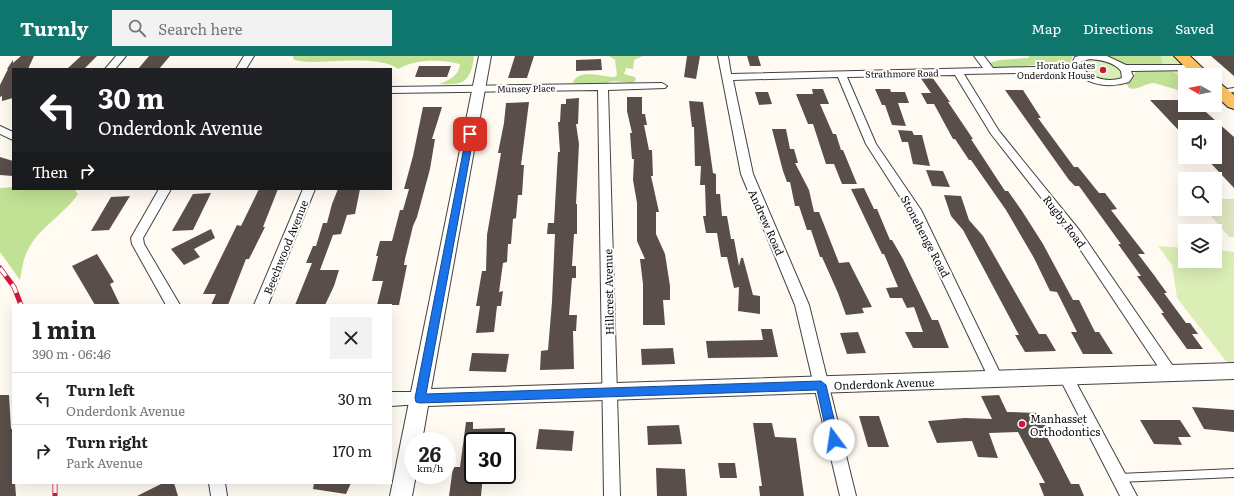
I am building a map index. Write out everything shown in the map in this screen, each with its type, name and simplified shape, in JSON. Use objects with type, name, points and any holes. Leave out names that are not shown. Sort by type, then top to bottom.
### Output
[{"type":"main road","points":[[1181,56],[1194,68]]},
{"type":"street","points":[[111,68],[121,56]]},
{"type":"street","points":[[242,68],[249,56]]},
{"type":"street","points":[[402,496],[485,56]]},
{"type":"street","name":"Andrew Road","points":[[723,56],[747,174],[797,291],[848,496]]},
{"type":"street","points":[[979,56],[990,71]]},
{"type":"street","points":[[1124,68],[1128,76],[1126,80],[1114,83],[1092,79],[1077,69],[1075,65],[1078,59],[1090,56],[1112,61],[1124,68],[1178,70]]},
{"type":"street","name":"Strathmore Road","points":[[728,77],[1077,69]]},
{"type":"street","name":"Rugby Road","points":[[958,72],[991,127],[1076,234],[1170,373]]},
{"type":"street","name":"Stonehenge Road","points":[[841,74],[871,144],[917,215],[996,379]]},
{"type":"street","name":"Munsey Place","points":[[392,90],[662,86]]},
{"type":"street","name":"Hillcrest Avenue","points":[[603,87],[612,496]]},
{"type":"street","points":[[0,130],[12,136]]},
{"type":"street","points":[[165,190],[137,238],[138,244],[172,304]]},
{"type":"street","name":"Beechwood Avenue","points":[[261,304],[308,190]]},
{"type":"street","name":"Onderdonk Avenue","points":[[392,399],[1234,371]]},
{"type":"street","points":[[1066,377],[1129,496]]},
{"type":"street","points":[[217,484],[219,496]]},
{"type":"lane","points":[[1119,478],[1234,473]]},
{"type":"green space","points":[[293,56],[474,56],[471,71],[465,80],[455,84],[439,84],[456,75],[460,64],[444,61],[428,61],[412,63],[398,69],[381,62],[308,62],[294,60]]},
{"type":"green space","points":[[609,56],[643,56],[634,60],[633,69],[626,68],[624,74],[635,77],[636,80],[632,83],[616,81],[608,83],[601,88],[576,84],[573,82],[576,78],[586,74],[615,77],[617,75],[615,60]]},
{"type":"green space","points":[[1029,56],[1073,56],[1069,66],[1064,67],[1041,64],[1006,70],[993,67],[989,63],[1000,60],[1028,58]]},
{"type":"green space","points":[[1090,56],[1124,68],[1121,82],[1088,77],[1075,61]]},
{"type":"green space","points":[[1100,56],[1161,56],[1163,63],[1154,68],[1173,72],[1178,75],[1178,90],[1154,83],[1138,88],[1129,88],[1126,83],[1132,78],[1137,69]]},
{"type":"green space","points":[[1161,56],[1181,56],[1194,68],[1178,68],[1178,75],[1173,72],[1154,68],[1163,61]]},
{"type":"green space","points":[[12,187],[12,190],[75,190],[78,194],[32,242],[26,253],[20,280],[0,252],[0,188]]},
{"type":"green space","points":[[1222,199],[1234,199],[1234,237],[1229,237],[1222,229],[1222,224],[1218,224],[1211,216],[1222,216]]},
{"type":"green space","points":[[1158,246],[1178,247],[1178,268],[1222,268],[1222,251],[1234,252],[1234,369],[1232,369],[1177,298],[1172,265]]},
{"type":"building","points":[[21,56],[34,56],[28,68],[12,68],[12,98],[2,101],[2,96],[0,97],[0,85],[13,60],[13,63]]},
{"type":"building","points":[[81,56],[97,56],[85,68],[68,68]]},
{"type":"building","points":[[149,56],[170,56],[160,68],[139,68]]},
{"type":"building","points":[[515,56],[534,56],[527,78],[508,78]]},
{"type":"building","points":[[687,56],[700,56],[696,79],[684,77]]},
{"type":"building","points":[[747,56],[758,56],[761,66],[750,66]]},
{"type":"building","points":[[1211,56],[1234,56],[1234,76]]},
{"type":"building","points":[[601,59],[602,70],[576,71],[576,60]]},
{"type":"building","points":[[419,66],[451,66],[447,77],[415,77]]},
{"type":"building","points":[[920,77],[932,77],[950,102],[948,102],[1005,191],[1008,191],[1043,244],[1073,300],[1079,300],[1095,332],[1099,332],[1113,354],[1083,354],[1071,332],[1077,332],[1057,292],[1050,291],[1034,258],[1006,210],[971,160],[969,160],[955,139],[953,139],[934,104],[927,104],[921,93],[931,93]]},
{"type":"building","points":[[812,89],[823,89],[829,104],[820,104],[833,134],[836,134],[841,150],[843,150],[857,184],[842,184],[834,164],[826,164],[813,124],[808,124],[796,94],[813,94]]},
{"type":"building","points":[[875,89],[890,89],[891,92],[905,92],[909,103],[898,103],[906,126],[892,125],[885,105],[882,105]]},
{"type":"building","points":[[1005,90],[1023,90],[1041,118],[1038,118],[1074,167],[1078,167],[1099,193],[1105,193],[1117,209],[1111,210],[1145,254],[1138,254],[1167,293],[1164,293],[1186,323],[1190,323],[1198,334],[1192,334],[1203,349],[1187,349],[1161,313],[1164,313],[1137,276],[1141,276],[1118,244],[1121,244],[1079,186],[1075,186],[1069,180]]},
{"type":"building","points":[[755,92],[768,92],[772,104],[759,105]]},
{"type":"building","points":[[627,97],[642,97],[642,114],[645,114],[647,125],[644,125],[649,150],[652,150],[653,176],[651,176],[659,212],[656,212],[656,234],[665,254],[670,286],[670,300],[663,300],[665,325],[643,325],[643,284],[640,259],[645,259],[637,241],[637,203],[633,180],[634,159],[632,159],[630,133],[632,133],[627,111]]},
{"type":"building","points":[[579,98],[578,124],[576,124],[579,144],[576,204],[577,234],[574,234],[572,266],[576,266],[576,278],[572,278],[569,315],[577,315],[576,331],[573,331],[574,369],[540,370],[541,351],[548,350],[552,302],[555,234],[547,234],[548,223],[554,223],[558,152],[560,152],[558,122],[560,122],[561,104],[566,104],[566,99]]},
{"type":"building","points":[[1150,100],[1178,100],[1178,112],[1206,112],[1215,120],[1178,120],[1178,130]]},
{"type":"building","points":[[689,101],[703,102],[713,173],[716,174],[716,194],[720,194],[722,216],[727,216],[731,239],[734,239],[739,266],[741,258],[743,258],[753,295],[760,296],[760,314],[738,311],[739,287],[734,288],[727,257],[721,257],[717,233],[706,233],[703,216],[706,216],[705,185],[700,185],[701,166],[695,166],[694,127],[692,127]]},
{"type":"building","points":[[529,102],[521,165],[524,165],[522,195],[518,195],[516,218],[513,219],[511,244],[508,244],[507,262],[503,263],[499,292],[503,291],[501,306],[497,306],[494,332],[476,333],[480,306],[476,306],[482,271],[486,271],[487,235],[501,153],[498,153],[506,103]]},
{"type":"building","points":[[423,107],[442,107],[432,139],[435,139],[430,169],[405,259],[404,265],[407,265],[399,305],[377,304],[383,281],[372,281],[378,256],[376,256],[380,241],[392,241],[400,210],[403,210],[409,189],[404,189],[413,156]]},
{"type":"building","points":[[1222,126],[1234,137],[1234,188],[1222,175],[1222,172],[1219,172],[1212,164],[1222,164]]},
{"type":"building","points":[[772,129],[786,129],[790,149],[794,149],[798,163],[795,163],[809,190],[814,212],[819,212],[839,263],[849,262],[872,307],[862,308],[864,313],[846,315],[822,257],[820,257],[811,230],[807,230],[799,206],[795,206],[790,182],[787,182],[783,171]]},
{"type":"building","points":[[898,130],[912,131],[914,135],[922,135],[930,166],[913,164],[908,142],[902,142]]},
{"type":"building","points":[[0,157],[12,161],[12,176],[0,175]]},
{"type":"building","points":[[926,170],[943,171],[950,187],[932,186]]},
{"type":"building","points":[[864,188],[874,209],[877,209],[890,240],[892,240],[903,259],[932,320],[938,320],[949,348],[913,348],[905,332],[923,332],[914,307],[907,308],[902,298],[890,298],[886,288],[898,287],[884,254],[882,254],[851,189]]},
{"type":"building","points":[[259,190],[278,190],[263,227],[265,227],[249,259],[246,259],[228,304],[211,304],[216,294],[203,294],[237,225],[241,226]]},
{"type":"building","points":[[338,190],[360,190],[355,214],[347,215],[341,234],[333,235],[320,270],[339,270],[334,286],[325,304],[295,304],[312,263],[306,263],[313,246],[316,246],[323,223],[327,223]]},
{"type":"building","points":[[211,193],[193,230],[172,231],[193,194]]},
{"type":"building","points":[[944,195],[961,196],[969,220],[983,236],[1039,334],[1046,334],[1056,351],[1025,352],[1015,335],[1019,335],[963,230],[951,216]]},
{"type":"building","points":[[130,196],[109,230],[91,231],[111,197]]},
{"type":"building","points":[[211,229],[215,238],[194,249],[200,257],[184,265],[171,249]]},
{"type":"building","points":[[97,254],[114,282],[110,284],[120,304],[94,304],[72,266]]},
{"type":"building","points":[[761,329],[772,329],[778,357],[708,358],[706,341],[763,340]]},
{"type":"building","points":[[858,332],[866,353],[847,354],[840,333]]},
{"type":"building","points":[[673,348],[675,364],[642,365],[641,349]]},
{"type":"building","points":[[472,353],[509,354],[506,372],[469,371]]},
{"type":"building","points":[[0,395],[9,395],[12,428],[12,484],[15,484],[16,496],[0,496]]},
{"type":"building","points":[[999,395],[1007,412],[1039,413],[1049,433],[1045,433],[1071,484],[1079,484],[1084,496],[1044,496],[1039,483],[1045,483],[1018,432],[989,433],[998,458],[978,457],[972,441],[937,443],[928,421],[965,418],[992,419],[981,396]]},
{"type":"building","points":[[1192,407],[1234,410],[1234,432],[1204,429]]},
{"type":"building","points":[[859,416],[879,416],[889,447],[868,447]]},
{"type":"building","points":[[1140,420],[1180,420],[1191,437],[1178,437],[1182,445],[1154,444]]},
{"type":"building","points":[[466,422],[473,422],[473,429],[505,428],[505,432],[465,432]]},
{"type":"building","points":[[753,423],[772,423],[775,437],[796,438],[804,496],[760,496],[759,486],[762,486]]},
{"type":"building","points":[[679,425],[682,444],[648,445],[647,426]]},
{"type":"building","points":[[539,429],[574,431],[572,451],[536,449]]},
{"type":"building","points":[[464,437],[464,484],[482,484],[481,496],[449,496],[451,484],[456,484],[456,467],[460,467]]},
{"type":"building","points":[[718,463],[735,463],[737,478],[720,478]]},
{"type":"building","points":[[656,468],[685,469],[687,496],[657,496]]},
{"type":"building","points":[[161,484],[174,484],[178,496],[137,496]]},
{"type":"building","points":[[314,484],[351,484],[346,494],[313,489]]},
{"type":"railway","points":[[0,268],[14,287],[21,304]]},
{"type":"railway","points":[[55,484],[55,496]]},
{"type":"place","name":"Horatio Gates Onderdonk House","points":[[1103,70]]},
{"type":"place","name":"Manhasset Orthodontics","points":[[1022,424]]},
{"type":"route","points":[[470,134],[420,398],[821,385],[834,440]]}]
